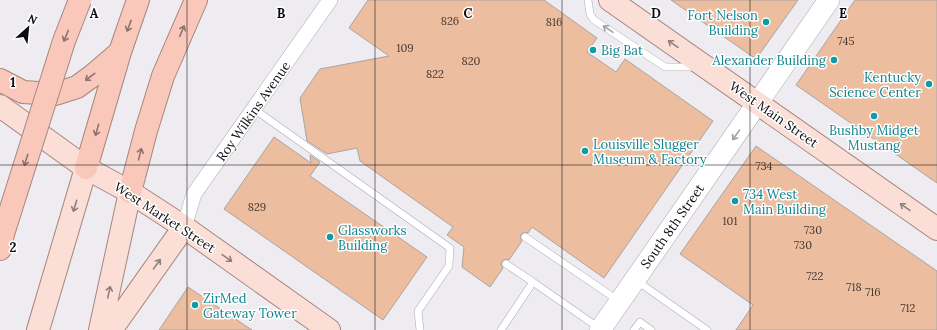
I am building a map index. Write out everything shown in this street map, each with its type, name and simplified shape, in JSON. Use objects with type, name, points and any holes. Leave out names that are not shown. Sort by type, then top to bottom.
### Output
[{"type":"highway","points":[[2,241],[64,41],[80,0]]},
{"type":"highway","points":[[86,168],[120,52],[138,0]]},
{"type":"highway","points":[[130,192],[146,131],[163,76],[196,0]]},
{"type":"highway","points":[[0,80],[23,92],[55,94],[77,87],[120,52]]},
{"type":"main road","name":"West Main Street","points":[[610,0],[937,229]]},
{"type":"main road","name":"West Market Street","points":[[0,106],[86,168],[130,192],[184,227],[329,330]]},
{"type":"main road","points":[[38,330],[86,168]]},
{"type":"main road","points":[[100,330],[130,192]]},
{"type":"main road","points":[[111,330],[184,227]]},
{"type":"street","name":"Roy Wilkins Avenue","points":[[184,227],[194,194],[330,0]]},
{"type":"street","name":"South 8th Street","points":[[600,330],[829,0]]},
{"type":"lane","points":[[588,0],[590,14],[594,20],[665,68],[705,66]]},
{"type":"lane","points":[[254,109],[450,248],[449,266],[418,311],[420,330]]},
{"type":"lane","points":[[525,237],[619,302]]},
{"type":"lane","points":[[506,264],[600,330]]},
{"type":"lane","points":[[635,280],[707,330]]},
{"type":"lane","points":[[503,329],[533,282]]},
{"type":"lane","points":[[634,330],[640,322],[651,330]]},
{"type":"building","name":"Louisville Slugger Museum & Factory","points":[[368,0],[544,0],[597,38],[587,52],[616,72],[625,59],[713,121],[604,278],[532,227],[528,233],[525,232],[521,234],[520,237],[522,241],[509,260],[506,259],[502,261],[501,264],[503,268],[490,287],[462,267],[464,247],[447,235],[453,227],[360,161],[357,148],[327,154],[307,141],[300,98],[320,69],[389,56],[349,28]]},
{"type":"building","points":[[671,0],[798,0],[756,59]]},
{"type":"building","name":"Kentucky Science Center","points":[[855,0],[937,0],[937,183],[796,85]]},
{"type":"building","name":"Glassworks Building","points":[[274,137],[311,163],[310,155],[320,162],[310,176],[427,257],[383,320],[224,209]]},
{"type":"building","points":[[756,146],[937,271],[937,330],[736,330],[753,305],[680,254]]},
{"type":"building","name":"ZirMed Gateway Tower","points":[[188,287],[252,330],[159,330]]},
{"type":"place","name":"Fort Nelson Building","points":[[766,22]]},
{"type":"place","name":"Big Bat","points":[[593,50]]},
{"type":"place","name":"Alexander Building","points":[[834,60]]},
{"type":"place","name":"Kentucky Science Center","points":[[929,84]]},
{"type":"place","name":"Bushby Midget Mustang","points":[[874,116]]},
{"type":"place","name":"Louisville Slugger Museum & Factory","points":[[585,151]]},
{"type":"place","name":"734 West Main Building","points":[[735,201]]},
{"type":"place","name":"Glassworks Building","points":[[330,237]]},
{"type":"place","name":"ZirMed Gateway Tower","points":[[195,305]]}]
